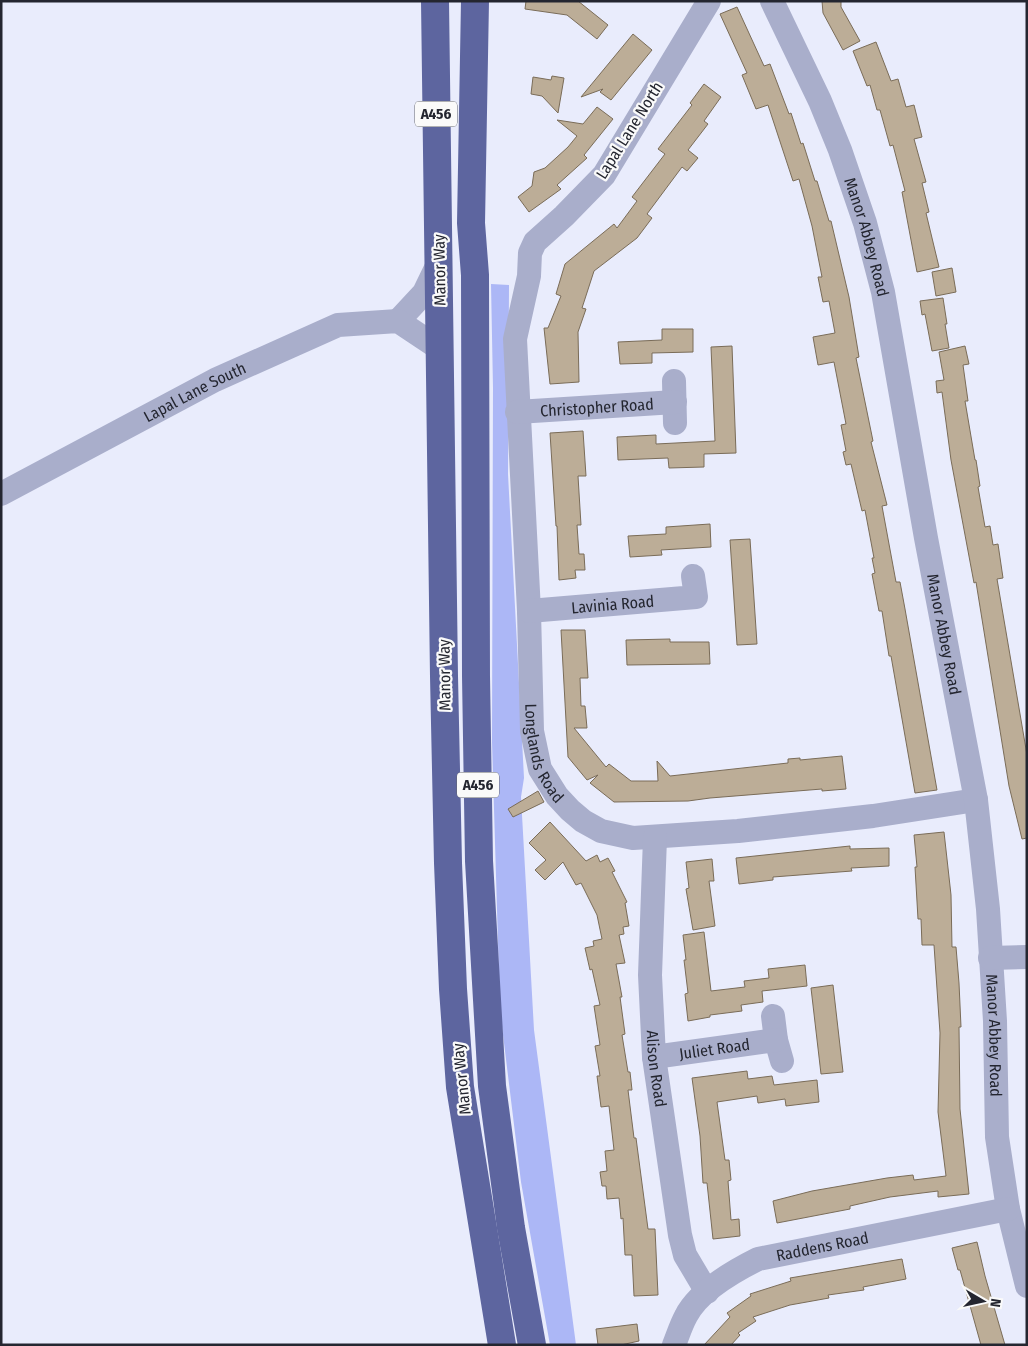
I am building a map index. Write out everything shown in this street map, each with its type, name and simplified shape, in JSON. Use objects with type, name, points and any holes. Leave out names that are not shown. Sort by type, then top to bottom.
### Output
[{"type":"highway","name":"Manor Way","points":[[435,1],[444,676],[453,989],[460,1087],[502,1345]]},
{"type":"highway","name":"Manor Way","points":[[475,1],[471,223],[475,285],[476,656],[479,861],[492,1086],[512,1228],[532,1345]]},
{"type":"street","name":"Lapal Lane North","points":[[529,276],[530,253],[535,242],[564,216],[604,175],[708,1]]},
{"type":"street","name":"Manor Abbey Road","points":[[772,1],[820,101],[840,150],[865,223],[883,292],[926,538],[976,800],[988,909],[995,1021],[997,1138],[1008,1208],[1027,1286]]},
{"type":"street","points":[[438,264],[424,293],[398,321],[440,349]]},
{"type":"street","name":"Longlands Road","points":[[529,276],[514,339],[529,611],[532,731],[540,769],[557,796],[583,821],[600,832],[633,838],[655,838],[863,817],[976,800]]},
{"type":"street","name":"Lapal Lane South","points":[[1,494],[215,380],[338,325],[398,321]]},
{"type":"street","name":"Christopher Road","points":[[517,412],[675,402]]},
{"type":"street","name":"Lavinia Road","points":[[529,611],[695,596]]},
{"type":"street","name":"Alison Road","points":[[655,838],[650,975],[654,1057],[680,1235],[685,1255],[707,1292]]},
{"type":"street","points":[[990,958],[1027,957]]},
{"type":"street","name":"Juliet Road","points":[[654,1057],[779,1050],[773,1016]]},
{"type":"street","name":"Raddens Road","points":[[674,1345],[686,1314],[707,1292],[738,1270],[758,1259],[1008,1208]]},
{"type":"shaded area","points":[[491,284],[509,285],[508,474],[524,778],[521,797],[534,1030],[576,1345],[550,1345],[521,1182],[500,1010],[492,742],[493,388]]},
{"type":"building","points":[[526,1],[578,1],[608,25],[597,39],[567,15],[525,9]]},
{"type":"building","points":[[822,1],[841,1],[841,7],[860,41],[843,50],[823,13]]},
{"type":"building","points":[[737,7],[764,66],[770,64],[789,114],[791,113],[801,144],[803,143],[829,221],[831,221],[849,297],[859,357],[856,358],[873,441],[871,442],[887,505],[882,506],[896,582],[900,582],[937,790],[915,793],[891,656],[889,656],[882,611],[879,611],[872,574],[875,573],[872,558],[874,558],[865,510],[862,511],[851,464],[846,465],[843,452],[846,451],[841,425],[846,424],[834,362],[818,365],[813,337],[835,333],[829,301],[823,302],[818,277],[822,277],[812,226],[799,179],[793,181],[768,105],[756,109],[742,75],[747,73],[720,14]]},
{"type":"building","points":[[633,34],[652,50],[611,100],[600,92],[603,89],[581,97]]},
{"type":"building","points":[[876,42],[891,81],[898,79],[906,107],[914,105],[922,137],[914,139],[926,182],[922,183],[929,212],[926,213],[939,267],[917,272],[902,192],[905,191],[893,145],[890,146],[880,110],[877,110],[870,85],[867,86],[853,51]]},
{"type":"building","points":[[552,76],[564,78],[558,113],[542,96],[531,94],[533,77],[551,80]]},
{"type":"building","points":[[704,84],[721,97],[704,121],[708,124],[688,150],[698,158],[687,171],[682,167],[647,214],[652,218],[637,238],[594,271],[582,308],[586,309],[578,332],[579,382],[550,384],[544,328],[548,328],[561,296],[556,294],[565,264],[614,224],[617,228],[637,201],[632,197],[665,154],[658,149],[692,105],[690,103]]},
{"type":"building","points":[[597,107],[613,119],[584,155],[587,158],[557,185],[561,189],[529,212],[518,197],[532,186],[534,172],[545,168],[577,136],[557,120],[583,124]]},
{"type":"building","points":[[952,268],[956,292],[936,296],[932,272]]},
{"type":"building","points":[[943,298],[949,348],[932,351],[925,314],[922,315],[920,301]]},
{"type":"building","points":[[662,329],[693,329],[693,352],[652,353],[652,363],[620,364],[618,342],[662,340]]},
{"type":"building","points":[[732,346],[736,453],[704,454],[704,467],[669,468],[668,458],[618,460],[617,437],[656,435],[656,444],[715,441],[711,347]]},
{"type":"building","points":[[965,346],[969,364],[963,365],[968,401],[965,401],[980,486],[978,487],[985,527],[990,526],[993,545],[998,544],[1003,578],[997,579],[1027,755],[1027,838],[1022,839],[1009,786],[976,582],[974,583],[951,460],[942,392],[937,393],[936,381],[944,380],[939,352]]},
{"type":"building","points":[[583,431],[586,476],[578,476],[581,525],[577,525],[579,554],[584,554],[585,570],[575,570],[576,578],[559,580],[550,433]]},
{"type":"building","points":[[710,524],[711,547],[661,550],[662,555],[630,557],[628,536],[666,534],[666,527]]},
{"type":"building","points":[[750,539],[757,644],[737,645],[730,540]]},
{"type":"building","points":[[561,630],[585,630],[588,678],[580,678],[581,706],[585,706],[587,728],[574,728],[606,767],[609,764],[631,781],[658,781],[657,761],[670,776],[788,763],[788,759],[800,758],[800,760],[842,756],[846,789],[822,791],[822,789],[688,801],[614,802],[590,783],[598,775],[587,780],[568,757]]},
{"type":"building","points":[[670,639],[670,642],[709,642],[710,664],[627,665],[626,640]]},
{"type":"building","points":[[538,791],[544,802],[513,817],[508,809]]},
{"type":"building","points":[[550,822],[586,861],[597,855],[600,862],[608,858],[615,871],[612,872],[627,902],[625,903],[629,926],[623,927],[624,934],[619,935],[625,963],[616,964],[622,997],[620,997],[625,1034],[622,1035],[632,1090],[628,1090],[634,1138],[636,1138],[648,1229],[655,1229],[658,1295],[634,1296],[632,1255],[625,1255],[623,1218],[621,1219],[619,1198],[607,1199],[606,1186],[602,1186],[600,1172],[607,1171],[605,1151],[614,1150],[609,1106],[601,1107],[597,1076],[600,1076],[595,1046],[600,1045],[594,1006],[600,1005],[585,948],[594,946],[593,941],[602,939],[597,915],[581,883],[576,885],[563,862],[545,880],[535,870],[546,860],[529,843]]},
{"type":"building","points":[[944,832],[951,895],[952,947],[956,947],[959,983],[961,1027],[959,1027],[960,1109],[969,1194],[938,1197],[938,1191],[890,1197],[850,1206],[850,1209],[777,1223],[773,1201],[812,1191],[887,1178],[913,1175],[914,1180],[946,1176],[938,1112],[940,1033],[934,945],[922,945],[921,919],[918,919],[914,835]]},
{"type":"building","points":[[850,846],[850,849],[889,848],[889,866],[851,868],[852,871],[773,877],[773,880],[739,884],[736,858]]},
{"type":"building","points":[[712,859],[714,881],[709,881],[715,926],[693,930],[686,889],[689,888],[686,862]]},
{"type":"building","points":[[704,932],[711,991],[745,987],[744,981],[769,978],[768,969],[805,965],[807,986],[762,991],[763,1002],[741,1005],[742,1011],[710,1015],[710,1017],[688,1021],[685,994],[688,993],[683,935]]},
{"type":"building","points":[[833,985],[843,1072],[821,1074],[811,988]]},
{"type":"building","points":[[747,1071],[748,1079],[772,1076],[774,1085],[817,1080],[819,1102],[786,1106],[785,1099],[758,1103],[757,1096],[717,1102],[725,1160],[729,1160],[731,1180],[728,1181],[731,1220],[739,1219],[740,1236],[713,1239],[707,1183],[703,1183],[700,1136],[692,1078]]},
{"type":"building","points":[[977,1242],[1005,1345],[981,1345],[952,1248]]},
{"type":"building","points":[[902,1259],[906,1279],[863,1287],[864,1290],[828,1295],[829,1298],[790,1305],[753,1317],[756,1321],[738,1333],[740,1335],[731,1345],[704,1345],[730,1317],[727,1313],[751,1296],[750,1294],[791,1281],[790,1278]]},
{"type":"building","points":[[637,1324],[639,1341],[621,1345],[598,1345],[596,1329]]}]
